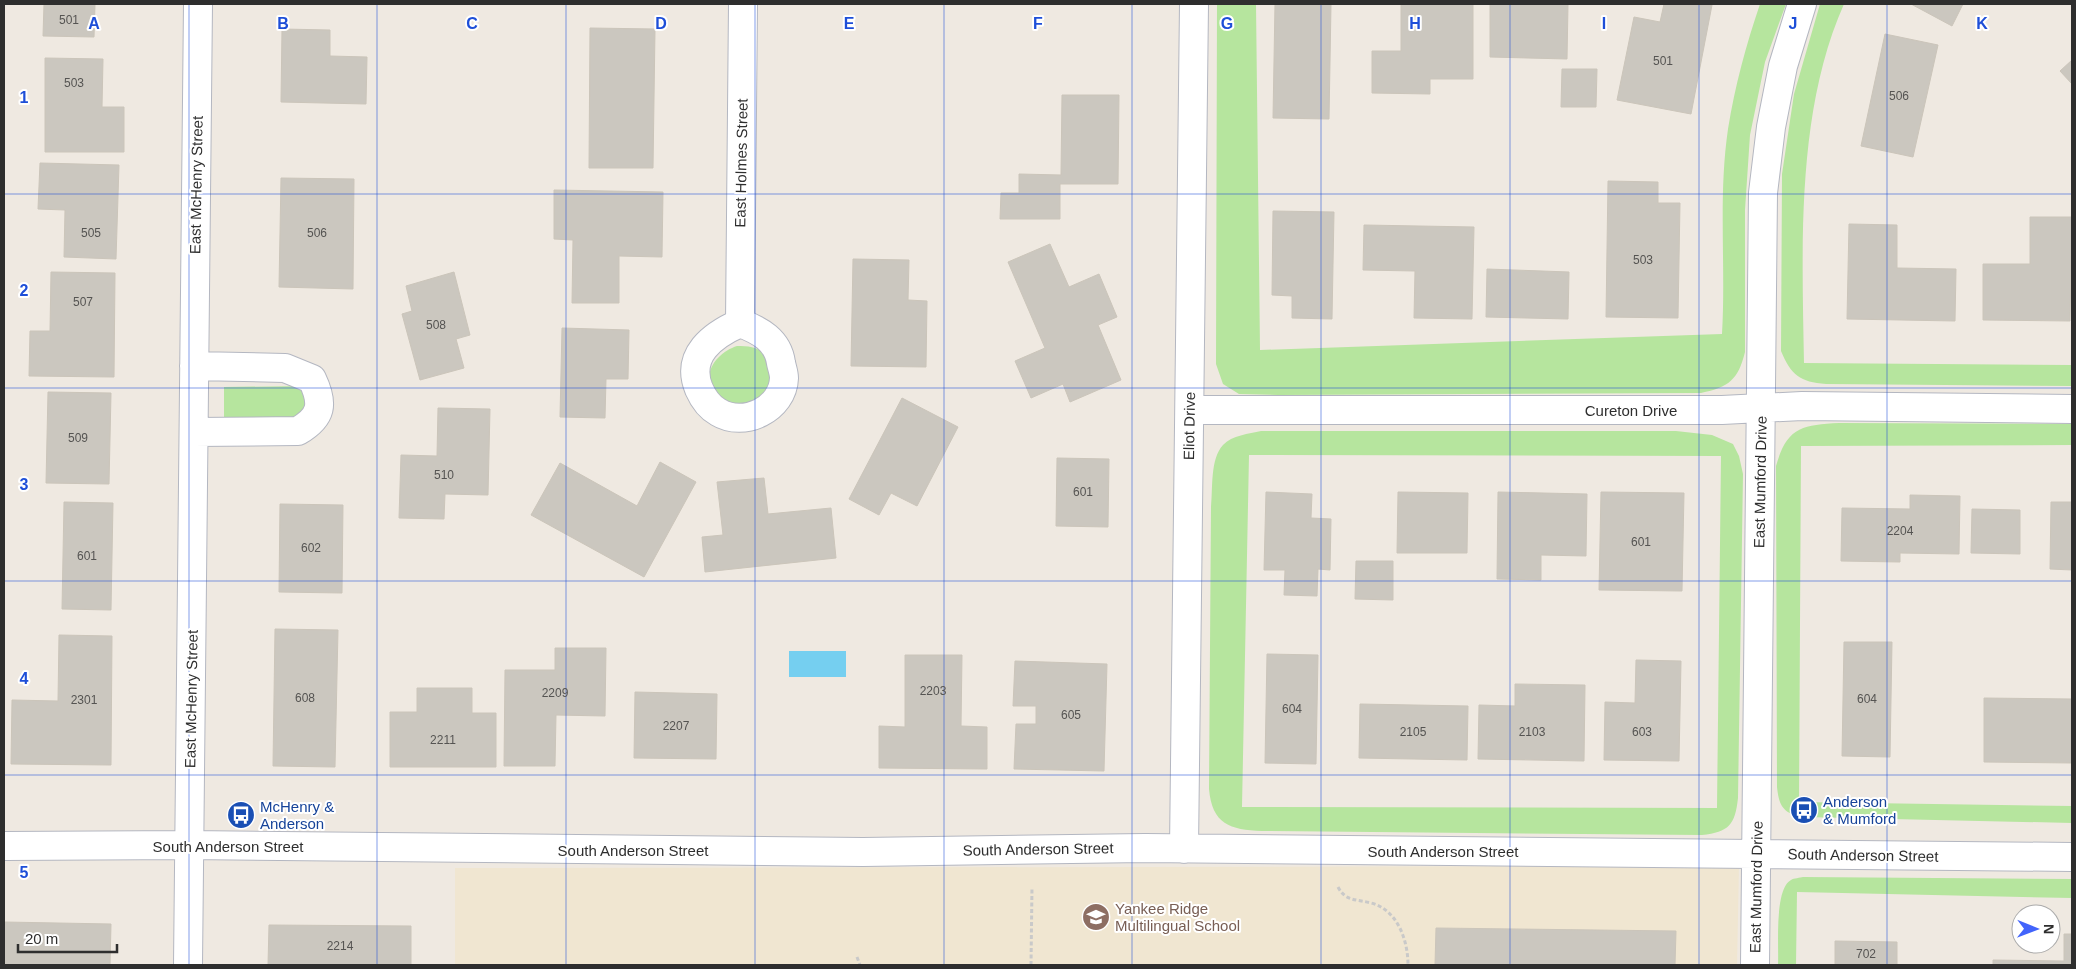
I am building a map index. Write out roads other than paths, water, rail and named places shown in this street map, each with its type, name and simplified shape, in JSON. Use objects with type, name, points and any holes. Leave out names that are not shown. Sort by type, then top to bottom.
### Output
[{"type":"street","name":"East McHenry Street","points":[[188,965],[198,4]]},
{"type":"street","name":"East Holmes Street","points":[[740,323],[743,4]]},
{"type":"street","name":"Eliot Drive","points":[[1184,849],[1194,4]]},
{"type":"street","name":"East Mumford Drive","points":[[1755,965],[1763,193],[1771,127],[1780,84],[1802,4]]},
{"type":"street","points":[[194,366],[285,368],[312,380],[318,393],[319,409],[312,423],[298,431],[194,432]]},
{"type":"street","name":"Cureton Drive","points":[[1190,410],[1722,410],[1802,406],[2072,409]]},
{"type":"street","name":"South Anderson Street","points":[[4,846],[189,845],[863,852],[1184,849],[2072,857]]},
{"type":"water","points":[[789,651],[846,651],[846,677],[789,677]]},
{"type":"place","name":"Anderson & Mumford","points":[[1804,810]]},
{"type":"place","name":"McHenry & Anderson","points":[[241,815]]},
{"type":"place","name":"Yankee Ridge Multilingual School","points":[[1096,917]]}]
